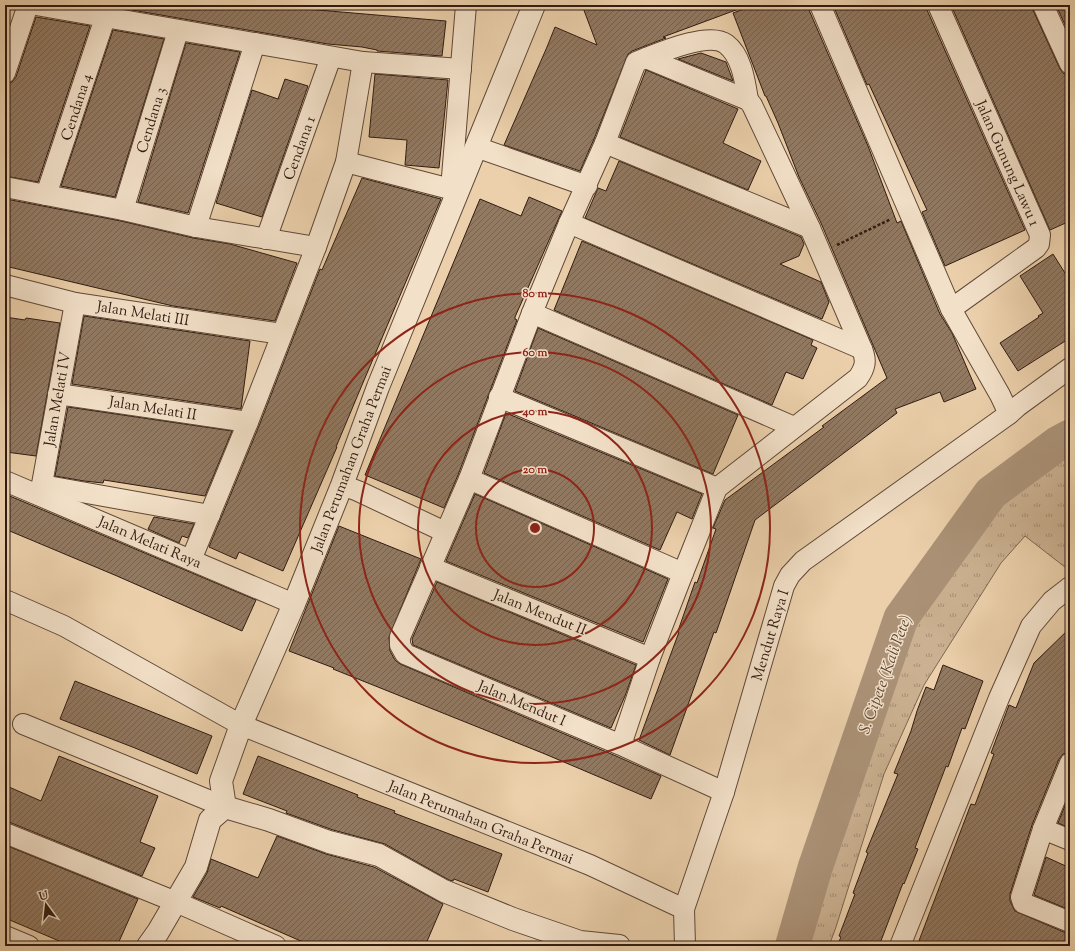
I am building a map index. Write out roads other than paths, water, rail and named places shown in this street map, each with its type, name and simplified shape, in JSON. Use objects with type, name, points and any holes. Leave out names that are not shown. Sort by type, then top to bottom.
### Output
[{"type":"street","points":[[5,73],[28,5]]},
{"type":"street","points":[[36,5],[178,31],[363,62],[461,69]]},
{"type":"street","name":"Jalan Perumahan Graha Permai","points":[[454,190],[466,5]]},
{"type":"street","name":"Jalan Perumahan Graha Permai","points":[[225,807],[221,781],[241,724],[294,604],[342,485],[454,190],[476,147],[534,5]]},
{"type":"street","points":[[820,5],[951,309],[1000,395],[1009,414]]},
{"type":"street","name":"Jalan Gunung Lawu 1","points":[[938,5],[1040,235],[1036,248],[951,309]]},
{"type":"street","points":[[1043,5],[1070,64]]},
{"type":"street","name":"Cendana 4","points":[[46,195],[105,18]]},
{"type":"street","name":"Cendana 3","points":[[123,210],[178,31]]},
{"type":"street","points":[[430,567],[469,479],[532,313],[569,223],[605,143],[636,62],[671,49],[705,40],[716,39],[725,43],[733,51],[740,65],[748,100],[756,112],[810,228],[862,349],[865,364],[863,371],[858,378],[717,488],[650,658],[621,744]]},
{"type":"street","points":[[196,227],[255,43]]},
{"type":"street","name":"Cendana 1","points":[[266,239],[331,57]]},
{"type":"street","points":[[646,58],[748,100]]},
{"type":"street","points":[[192,560],[248,422],[316,247],[346,162],[363,62]]},
{"type":"street","points":[[605,143],[810,228]]},
{"type":"street","points":[[476,147],[586,186]]},
{"type":"street","points":[[346,162],[454,190]]},
{"type":"street","points":[[5,187],[123,210],[196,227],[316,247]]},
{"type":"street","points":[[569,223],[862,349]]},
{"type":"street","name":"Jalan Melati III","points":[[5,285],[75,303],[282,334]]},
{"type":"street","name":"Jalan Melati IV","points":[[41,490],[75,303]]},
{"type":"street","points":[[532,313],[794,427]]},
{"type":"street","name":"Mendut Raya I","points":[[684,909],[724,792],[784,586],[790,575],[803,561],[1009,414],[1070,368]]},
{"type":"street","name":"Jalan Melati II","points":[[58,394],[248,422]]},
{"type":"street","points":[[499,397],[717,488]]},
{"type":"street","points":[[469,479],[683,572]]},
{"type":"street","name":"Jalan Melati Raya","points":[[5,481],[41,490],[192,560],[294,604]]},
{"type":"street","points":[[342,485],[445,532]]},
{"type":"street","points":[[41,490],[210,515]]},
{"type":"street","name":"Jalan Mendut I","points":[[430,567],[400,636],[400,645],[405,654],[621,744],[724,792]]},
{"type":"street","name":"Jalan Mendut II","points":[[430,567],[650,658]]},
{"type":"street","points":[[900,946],[999,698],[1031,626],[1052,601],[1070,587]]},
{"type":"street","points":[[5,600],[64,626],[241,724]]},
{"type":"street","points":[[23,724],[225,807],[269,820],[329,842],[379,855],[444,891],[514,919],[580,942],[619,946]]},
{"type":"street","name":"Jalan Perumahan Graha Permai","points":[[241,724],[590,866],[684,909]]},
{"type":"street","points":[[1070,763],[1043,829],[1021,897],[1021,901],[1023,903],[1070,922]]},
{"type":"street","points":[[148,946],[158,932],[196,867],[210,820],[225,807]]},
{"type":"street","points":[[1043,829],[1070,840]]},
{"type":"street","points":[[5,833],[176,902],[276,946]]},
{"type":"street","points":[[684,909],[685,946]]},
{"type":"street","points":[[5,936],[29,946]]},
{"type":"street","points":[[237,946],[256,937]]},
{"type":"waterway","name":"S. Cipete (Kali Pete)","points":[[793,944],[815,868],[901,618],[991,493],[1057,444],[1070,437]]}]
